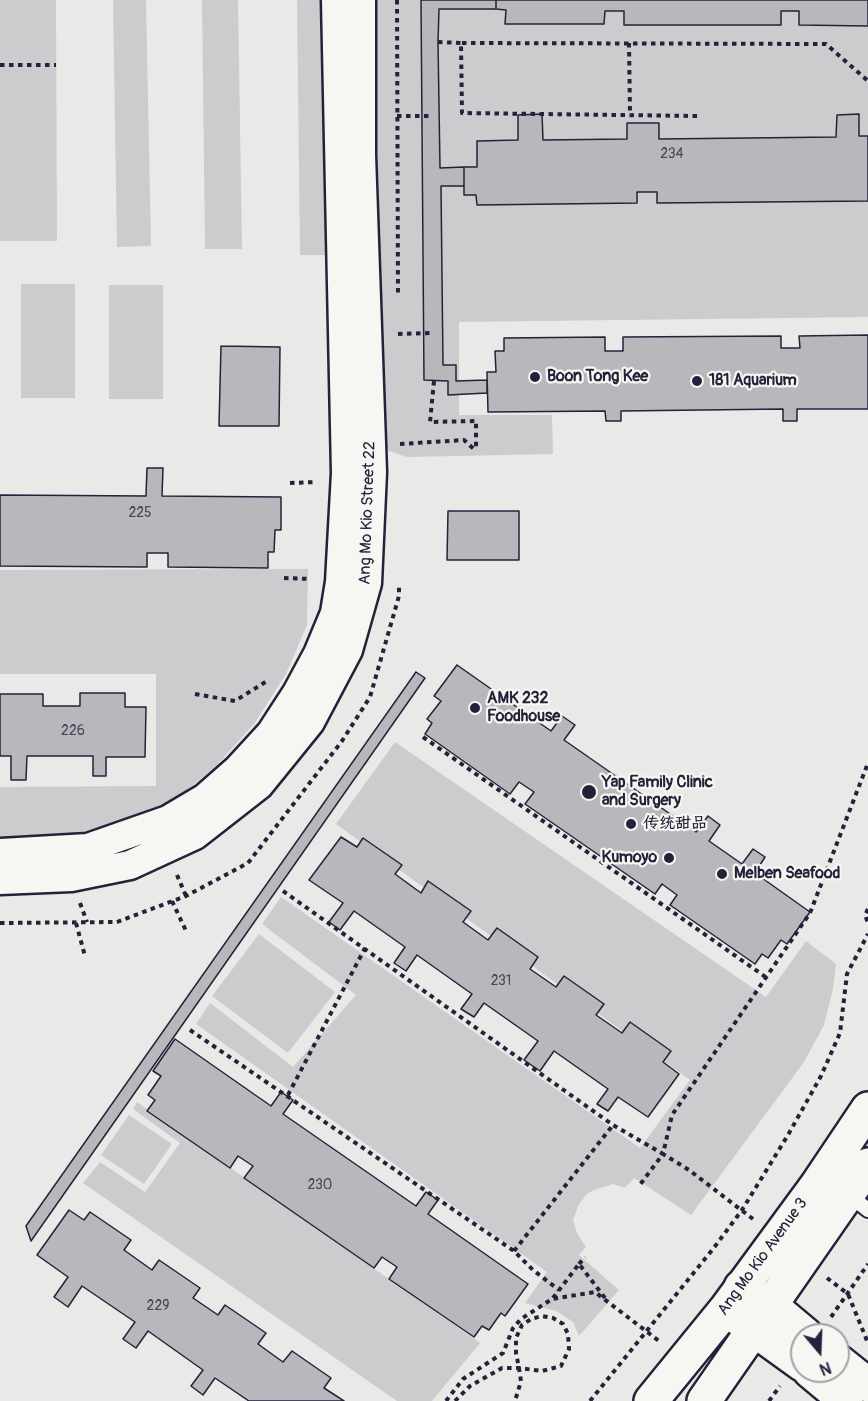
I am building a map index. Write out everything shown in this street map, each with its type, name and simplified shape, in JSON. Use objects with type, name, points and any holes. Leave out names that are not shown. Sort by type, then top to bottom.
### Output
[{"type":"main road","name":"Ang Mo Kio Avenue 3","points":[[651,1401],[734,1298],[817,1185],[868,1109]]},
{"type":"main road","name":"Ang Mo Kio Avenue 3","points":[[704,1401],[761,1317],[859,1202],[868,1165]]},
{"type":"main road","points":[[734,1298],[761,1317],[790,1329]]},
{"type":"main road","points":[[761,1317],[790,1350]]},
{"type":"main road","points":[[850,1371],[868,1385]]},
{"type":"main road","points":[[824,1383],[846,1401]]},
{"type":"street","name":"Ang Mo Kio Street 22","points":[[0,854],[88,848],[168,820],[205,798],[238,769],[270,733],[303,684],[331,623],[339,595],[346,473],[336,0]]},
{"type":"street","name":"Ang Mo Kio Street 22","points":[[0,880],[71,877],[130,865],[195,835],[259,786],[310,722],[348,650],[367,583],[372,472],[361,155],[361,0]]},
{"type":"path","points":[[397,0],[398,298]]},
{"type":"path","points":[[438,42],[826,44],[868,81]]},
{"type":"path","points":[[461,43],[462,113],[630,113],[697,116]]},
{"type":"path","points":[[629,43],[630,113]]},
{"type":"path","points":[[0,66],[56,65]]},
{"type":"path","points":[[397,116],[430,116]]},
{"type":"path","points":[[398,322],[399,345]]},
{"type":"path","points":[[398,334],[433,333]]},
{"type":"path","points":[[399,433],[400,444],[464,440],[476,451],[476,422],[430,423],[434,381]]},
{"type":"path","points":[[290,483],[319,482]]},
{"type":"path","points":[[284,578],[317,579]]},
{"type":"path","points":[[195,694],[235,701],[269,680]]},
{"type":"path","points":[[423,737],[767,978]]},
{"type":"path","points":[[639,1186],[663,1154],[672,1114],[810,913],[868,763]]},
{"type":"path","points":[[283,891],[613,1125],[663,1154],[741,1210]]},
{"type":"path","points":[[172,902],[187,933]]},
{"type":"path","points":[[868,909],[865,915],[868,923]]},
{"type":"path","points":[[76,922],[85,956]]},
{"type":"path","points":[[590,1401],[645,1330],[713,1249],[741,1210],[821,1076],[840,1033],[847,974],[868,934]]},
{"type":"path","points":[[288,1095],[365,948]]},
{"type":"path","points":[[190,1030],[514,1251],[533,1270],[559,1290]]},
{"type":"path","points":[[514,1251],[613,1125]]},
{"type":"path","points":[[446,1401],[455,1388],[502,1353],[517,1322],[552,1299],[585,1257]]},
{"type":"path","points":[[579,1264],[608,1301]]},
{"type":"path","points":[[868,1264],[848,1294],[868,1343]]},
{"type":"path","points":[[552,1299],[595,1292],[645,1330]]},
{"type":"path","points":[[455,1401],[461,1393],[491,1372],[519,1368],[542,1371],[556,1369],[565,1360],[569,1349],[568,1334],[563,1324],[553,1318],[542,1316],[522,1325],[516,1338],[519,1368],[521,1382],[515,1401]]},
{"type":"path","points":[[517,1322],[522,1325]]},
{"type":"path","points":[[455,1388],[461,1393]]},
{"type":"shaded area","points":[[0,0],[56,0],[57,241],[0,241]]},
{"type":"shaded area","points":[[113,0],[146,0],[151,246],[117,247]]},
{"type":"shaded area","points":[[202,0],[238,0],[242,249],[205,249]]},
{"type":"shaded area","points":[[297,0],[322,0],[327,255],[300,255]]},
{"type":"shaded area","points":[[373,0],[496,0],[496,9],[506,10],[506,24],[604,24],[605,11],[624,11],[624,25],[780,25],[781,11],[799,11],[800,25],[868,26],[868,136],[859,136],[858,114],[837,115],[836,137],[659,139],[659,123],[627,123],[627,139],[543,140],[542,115],[519,115],[518,140],[477,141],[477,167],[464,195],[476,195],[477,205],[637,203],[637,192],[868,201],[868,317],[459,322],[459,415],[552,415],[553,454],[407,457],[386,450],[381,426],[372,152]]},
{"type":"shaded area","points":[[21,284],[75,284],[75,398],[21,398]]},
{"type":"shaded area","points":[[109,285],[163,285],[163,399],[109,399]]},
{"type":"shaded area","points":[[308,569],[307,625],[286,674],[254,724],[216,766],[176,799],[129,821],[54,839],[0,839],[0,787],[156,786],[156,674],[0,674],[0,570]]},
{"type":"shaded area","points":[[395,742],[766,997],[806,941],[836,964],[833,989],[824,1025],[804,1062],[691,1215],[634,1178],[625,1188],[613,1184],[594,1190],[587,1194],[579,1204],[573,1220],[577,1233],[586,1247],[579,1255],[619,1290],[579,1336],[573,1322],[556,1311],[525,1303],[547,1272],[196,1024],[210,1003],[293,1067],[356,995],[262,924],[281,897],[640,1148],[690,1080],[336,824]]},
{"type":"shaded area","points":[[259,934],[335,992],[288,1053],[212,996]]},
{"type":"shaded area","points":[[137,1102],[480,1343],[432,1401],[397,1401],[83,1183],[100,1162],[145,1192],[180,1143],[133,1109]]},
{"type":"shaded area","points":[[129,1115],[172,1144],[144,1184],[101,1155]]},
{"type":"building","points":[[421,0],[496,0],[496,9],[439,9],[438,42],[440,168],[464,167],[464,186],[441,186],[443,365],[456,365],[456,381],[487,380],[487,393],[448,395],[448,381],[424,380]]},
{"type":"building","points":[[496,0],[868,0],[868,26],[799,25],[799,11],[781,11],[781,25],[624,25],[624,11],[605,11],[604,24],[505,24],[506,10],[496,9]]},
{"type":"building","points":[[542,114],[543,140],[627,139],[627,123],[659,123],[659,139],[836,137],[837,115],[859,114],[859,136],[868,136],[868,201],[657,203],[657,192],[637,192],[637,203],[477,205],[476,195],[464,195],[464,167],[477,167],[477,141],[518,140],[518,115]]},
{"type":"building","points":[[868,335],[868,409],[797,409],[797,421],[783,421],[783,409],[621,411],[621,421],[606,421],[605,411],[488,412],[487,372],[496,372],[495,351],[504,351],[504,338],[605,337],[605,351],[623,351],[623,337],[781,336],[781,348],[800,348],[799,336]]},
{"type":"building","points":[[221,346],[280,347],[279,426],[219,426]]},
{"type":"building","points":[[147,468],[163,468],[162,496],[281,497],[281,530],[275,530],[274,552],[268,552],[268,568],[168,567],[168,553],[147,553],[147,567],[0,566],[0,495],[146,496]]},
{"type":"building","points":[[448,511],[519,511],[519,560],[447,560]]},
{"type":"building","points":[[457,665],[551,731],[562,716],[575,725],[564,740],[696,832],[708,816],[720,825],[709,841],[742,864],[753,849],[765,857],[755,873],[810,912],[787,944],[781,940],[768,958],[762,954],[755,964],[670,905],[677,895],[662,884],[655,894],[525,804],[534,792],[519,782],[510,794],[425,734],[432,723],[427,719],[441,701],[434,696]]},
{"type":"building","points":[[416,672],[425,678],[31,1241],[26,1226]]},
{"type":"building","points":[[80,693],[125,693],[125,707],[146,707],[145,757],[106,757],[106,776],[93,776],[93,756],[27,756],[26,780],[11,780],[11,756],[0,756],[0,694],[43,694],[43,706],[80,706]]},
{"type":"building","points":[[341,837],[357,847],[363,838],[402,865],[395,874],[421,893],[428,881],[471,911],[463,922],[488,940],[497,928],[538,957],[530,969],[556,987],[564,976],[604,1004],[596,1015],[622,1033],[630,1022],[671,1051],[663,1062],[679,1074],[648,1117],[618,1097],[608,1111],[597,1104],[608,1089],[554,1051],[540,1071],[524,1060],[538,1041],[484,1003],[474,1017],[461,1009],[472,994],[417,955],[406,971],[394,963],[405,947],[354,911],[340,930],[329,922],[343,903],[309,880]]},
{"type":"building","points":[[175,1039],[271,1106],[281,1092],[293,1100],[283,1114],[416,1206],[426,1192],[438,1200],[428,1214],[528,1284],[505,1316],[501,1313],[489,1330],[482,1326],[474,1337],[389,1279],[397,1267],[382,1257],[374,1268],[244,1178],[253,1166],[238,1156],[230,1168],[147,1111],[155,1100],[148,1095],[161,1076],[153,1071]]},
{"type":"building","points":[[69,1210],[84,1220],[90,1212],[131,1240],[124,1250],[152,1270],[159,1260],[200,1288],[193,1298],[218,1315],[225,1305],[266,1333],[258,1344],[283,1362],[292,1351],[331,1378],[324,1388],[344,1401],[249,1401],[215,1378],[203,1395],[191,1386],[203,1370],[148,1331],[136,1348],[123,1339],[135,1322],[82,1286],[68,1307],[54,1297],[68,1277],[37,1255]]},
{"type":"place","name":"Boon Tong Kee","points":[[535,377]]},
{"type":"place","name":"181 Aquarium","points":[[697,381]]},
{"type":"place","name":"AMK 232 Foodhouse","points":[[475,708]]},
{"type":"place","name":"Yap Family Clinic and Surgery","points":[[589,792]]},
{"type":"place","name":"传统甜品","points":[[631,824]]},
{"type":"place","name":"Kumoyo","points":[[669,858]]},
{"type":"place","name":"Melben Seafood","points":[[722,874]]}]
